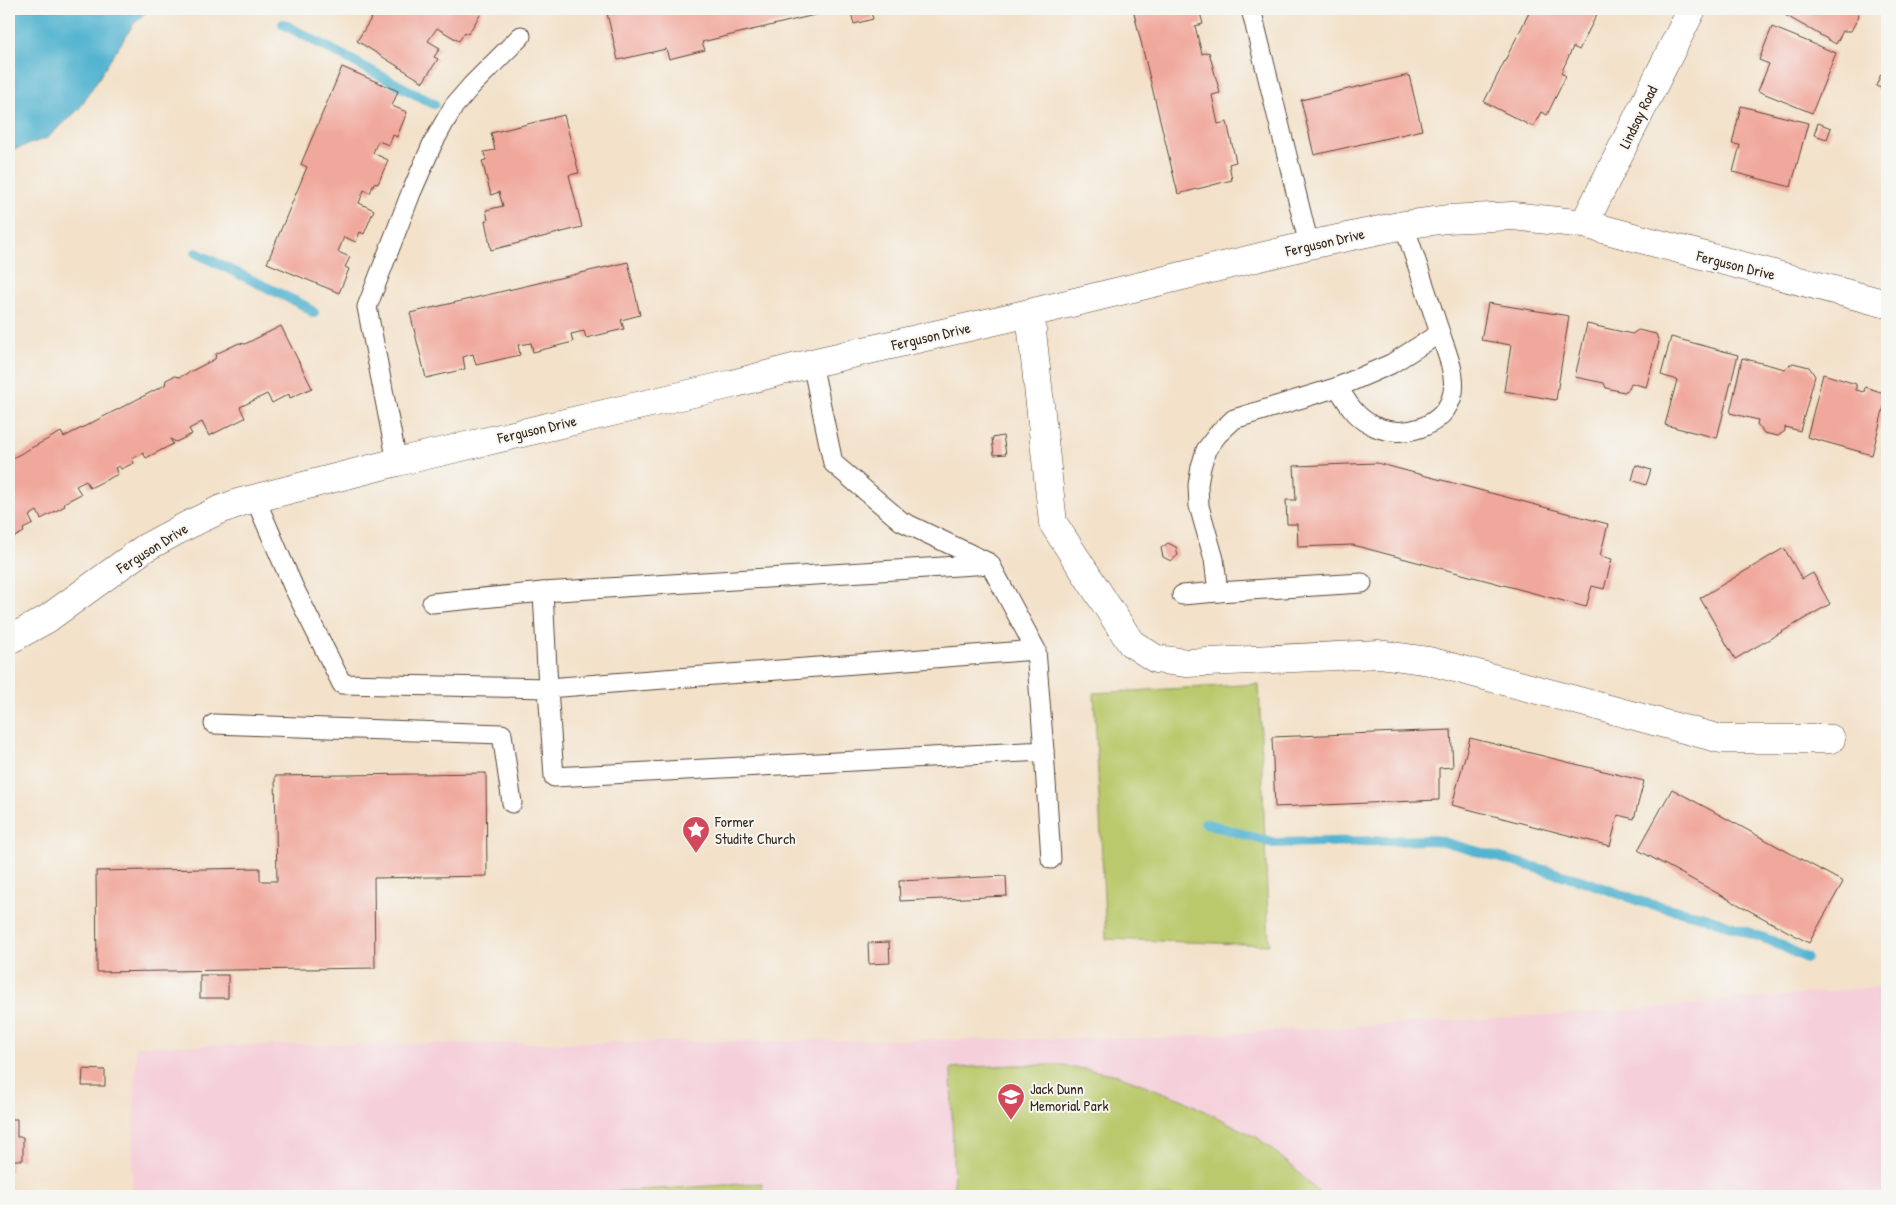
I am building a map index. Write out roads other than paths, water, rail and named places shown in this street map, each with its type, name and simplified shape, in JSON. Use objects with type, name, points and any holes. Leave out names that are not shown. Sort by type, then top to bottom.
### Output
[{"type":"street","name":"Lindsay Road","points":[[1584,224],[1692,9]]},
{"type":"street","name":"Ferguson Drive","points":[[9,640],[48,619],[145,548],[219,510],[255,498],[397,462],[713,388],[812,362],[1030,313],[1309,245],[1404,225],[1447,218],[1513,216],[1584,224],[1887,304]]},
{"type":"street","points":[[1030,313],[1053,523],[1131,643],[1156,659],[1187,663],[1379,654],[1406,657],[1511,682],[1721,739],[1831,739]]},
{"type":"lane","points":[[1252,9],[1309,245]]},
{"type":"lane","points":[[397,462],[367,307],[411,194],[432,145],[443,125],[454,106],[472,85],[521,36]]},
{"type":"lane","points":[[1338,387],[1360,417],[1380,429],[1411,430],[1433,423],[1448,406],[1454,379],[1404,225]]},
{"type":"lane","points":[[1218,592],[1214,558],[1199,506],[1199,476],[1206,450],[1218,434],[1234,419],[1338,387],[1391,364],[1440,332]]},
{"type":"lane","points":[[812,362],[833,463],[901,521],[990,564],[1036,650],[1052,859]]},
{"type":"lane","points":[[255,498],[293,586],[342,684],[548,688],[1036,650]]},
{"type":"lane","points":[[432,603],[543,592],[990,564]]},
{"type":"lane","points":[[1182,595],[1362,582]]},
{"type":"lane","points":[[543,592],[554,777],[1044,751]]},
{"type":"lane","points":[[214,724],[502,734],[512,803]]},
{"type":"water","points":[[9,9],[149,9],[133,25],[78,110],[47,138],[9,151]]},
{"type":"waterway","points":[[283,24],[434,104]]},
{"type":"waterway","points":[[196,253],[305,306],[314,313]]},
{"type":"waterway","points":[[1205,823],[1273,843],[1433,840],[1443,842],[1584,881],[1642,902],[1705,917],[1772,941],[1806,958]]},
{"type":"place","name":"Former Studite Church","points":[[696,854]]},
{"type":"place","name":"Jack Dunn Memorial Park","points":[[1011,1121]]}]
